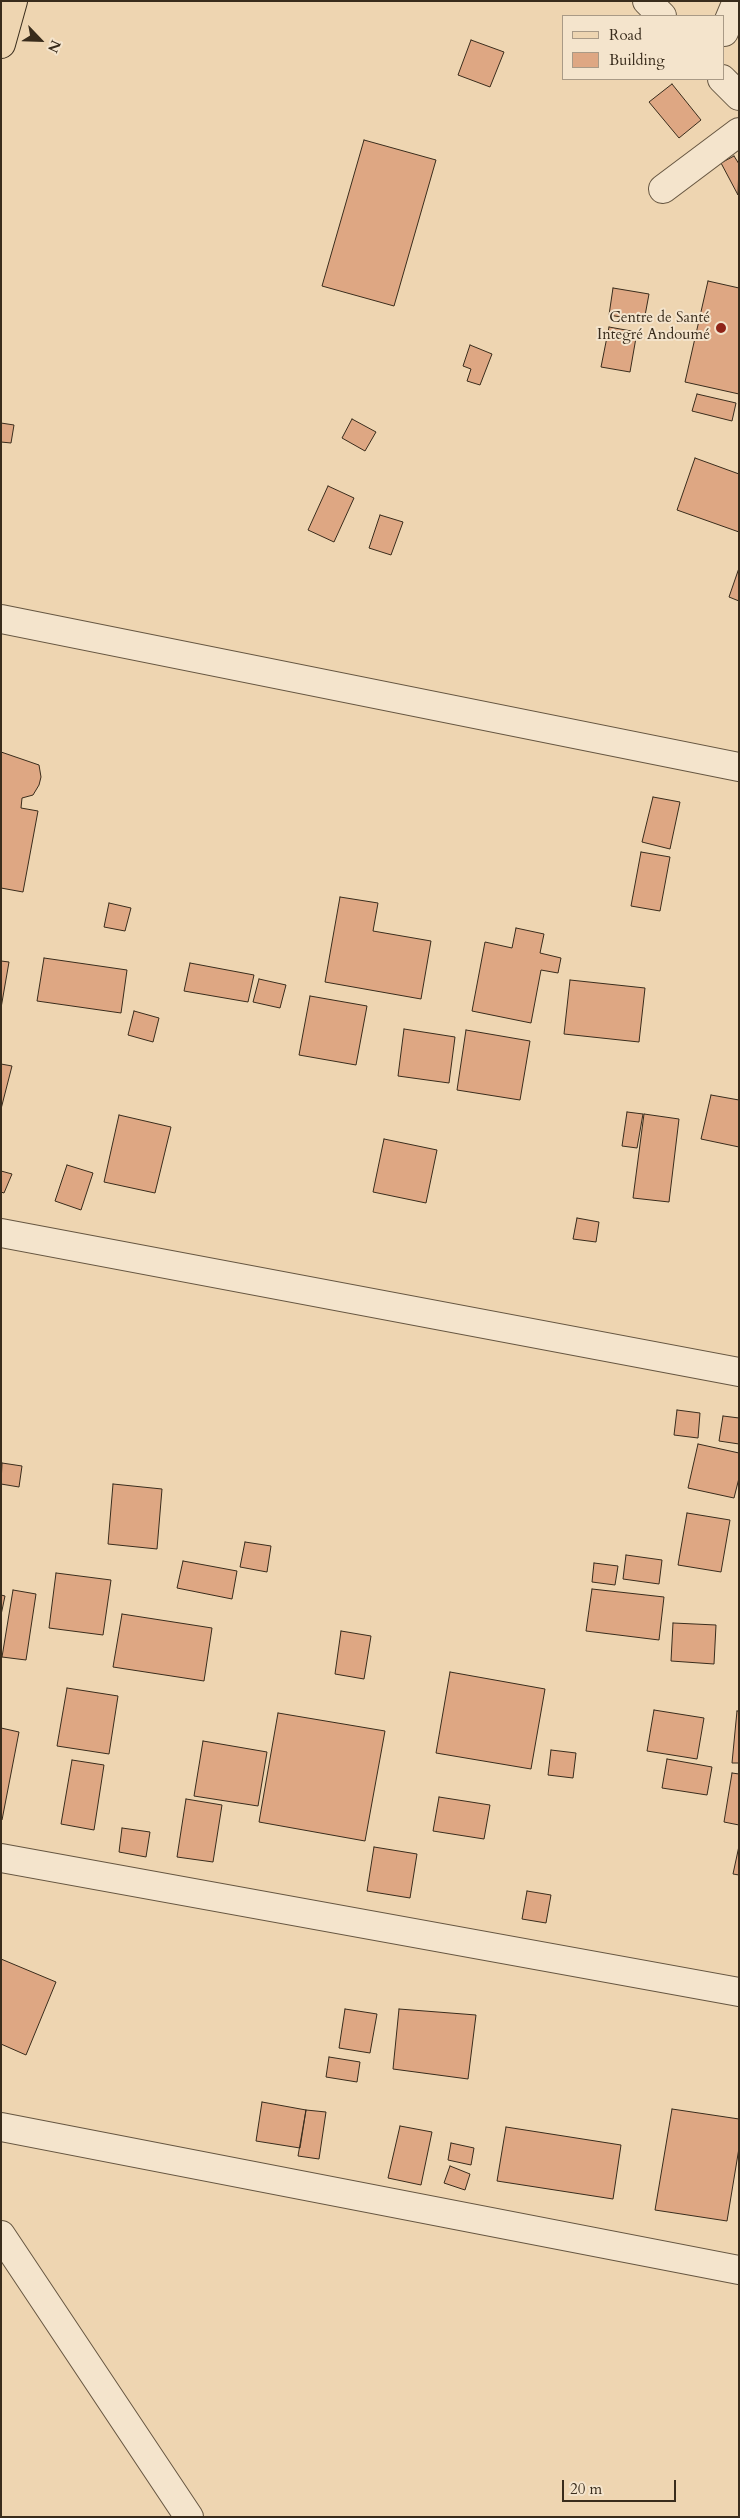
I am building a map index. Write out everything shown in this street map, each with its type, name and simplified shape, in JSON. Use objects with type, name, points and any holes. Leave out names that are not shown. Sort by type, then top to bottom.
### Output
[{"type":"main road","points":[[1,44],[13,1]]},
{"type":"street","points":[[647,1],[661,15]]},
{"type":"street","points":[[725,30],[738,1]]},
{"type":"street","points":[[723,80],[739,96]]},
{"type":"street","points":[[663,189],[739,132]]},
{"type":"street","points":[[1,619],[739,766]]},
{"type":"street","points":[[1,1233],[739,1372]]},
{"type":"street","points":[[1,1858],[739,1992]]},
{"type":"street","points":[[1,2127],[739,2270]]},
{"type":"street","points":[[1,2236],[188,2517]]},
{"type":"building","points":[[471,40],[504,52],[490,87],[458,75]]},
{"type":"building","points":[[672,84],[701,120],[679,138],[649,102]]},
{"type":"building","points":[[364,140],[436,160],[394,306],[322,286]]},
{"type":"building","points":[[734,156],[739,164],[738,195],[721,163]]},
{"type":"building","points":[[708,281],[739,288],[739,394],[685,382]]},
{"type":"building","points":[[613,288],[649,294],[644,321],[609,315]]},
{"type":"building","points":[[609,327],[637,332],[630,372],[601,367]]},
{"type":"building","points":[[470,345],[492,354],[480,385],[467,381],[471,369],[463,366]]},
{"type":"building","points":[[697,394],[736,403],[732,421],[692,411]]},
{"type":"building","points":[[352,419],[376,432],[365,451],[342,438]]},
{"type":"building","points":[[1,423],[14,425],[11,443],[1,442]]},
{"type":"building","points":[[695,458],[739,474],[739,532],[677,510]]},
{"type":"building","points":[[328,486],[354,498],[334,542],[308,530]]},
{"type":"building","points":[[380,515],[403,522],[391,555],[369,548]]},
{"type":"building","points":[[739,568],[739,601],[729,597]]},
{"type":"building","points":[[1,752],[39,765],[41,777],[33,795],[22,798],[21,808],[38,811],[23,892],[1,888]]},
{"type":"building","points":[[653,797],[680,802],[670,849],[642,842]]},
{"type":"building","points":[[641,852],[670,857],[660,911],[631,906]]},
{"type":"building","points":[[340,897],[378,903],[373,931],[431,941],[421,999],[325,982]]},
{"type":"building","points":[[109,903],[131,908],[125,931],[104,927]]},
{"type":"building","points":[[516,928],[544,934],[540,953],[561,958],[558,973],[541,970],[531,1023],[472,1011],[485,942],[512,948]]},
{"type":"building","points":[[44,958],[127,970],[121,1013],[37,1001]]},
{"type":"building","points":[[1,961],[9,962],[1,1008]]},
{"type":"building","points":[[190,963],[254,975],[248,1002],[184,991]]},
{"type":"building","points":[[259,979],[286,985],[280,1008],[253,1002]]},
{"type":"building","points":[[570,980],[645,988],[639,1042],[564,1034]]},
{"type":"building","points":[[310,996],[367,1006],[356,1065],[299,1055]]},
{"type":"building","points":[[134,1011],[159,1018],[153,1042],[128,1035]]},
{"type":"building","points":[[404,1029],[455,1037],[449,1083],[398,1076]]},
{"type":"building","points":[[466,1030],[530,1041],[520,1100],[457,1090]]},
{"type":"building","points":[[1,1064],[12,1066],[1,1109]]},
{"type":"building","points":[[711,1095],[739,1100],[739,1147],[701,1139]]},
{"type":"building","points":[[627,1112],[643,1114],[637,1148],[622,1146]]},
{"type":"building","points":[[644,1114],[679,1119],[669,1202],[633,1198]]},
{"type":"building","points":[[119,1115],[171,1127],[155,1193],[104,1182]]},
{"type":"building","points":[[384,1139],[437,1150],[426,1203],[373,1192]]},
{"type":"building","points":[[67,1165],[93,1173],[81,1210],[55,1201]]},
{"type":"building","points":[[1,1171],[12,1174],[4,1193],[1,1192]]},
{"type":"building","points":[[577,1218],[599,1222],[596,1242],[573,1239]]},
{"type":"building","points":[[677,1410],[700,1413],[698,1438],[674,1435]]},
{"type":"building","points":[[723,1416],[739,1418],[739,1444],[719,1441]]},
{"type":"building","points":[[698,1444],[739,1453],[739,1478],[734,1498],[688,1488]]},
{"type":"building","points":[[2,1463],[22,1466],[19,1487],[1,1484]]},
{"type":"building","points":[[113,1484],[162,1489],[157,1549],[108,1544]]},
{"type":"building","points":[[687,1513],[730,1520],[721,1572],[678,1565]]},
{"type":"building","points":[[245,1542],[271,1546],[267,1572],[240,1567]]},
{"type":"building","points":[[626,1555],[662,1560],[659,1584],[623,1579]]},
{"type":"building","points":[[183,1561],[237,1571],[232,1599],[177,1588]]},
{"type":"building","points":[[594,1563],[618,1566],[615,1585],[592,1582]]},
{"type":"building","points":[[56,1573],[111,1580],[103,1635],[49,1628]]},
{"type":"building","points":[[592,1589],[664,1597],[659,1640],[586,1631]]},
{"type":"building","points":[[13,1590],[36,1594],[26,1660],[2,1657]]},
{"type":"building","points":[[1,1595],[5,1596],[1,1615]]},
{"type":"building","points":[[122,1614],[212,1628],[204,1681],[113,1667]]},
{"type":"building","points":[[673,1623],[716,1625],[714,1664],[671,1661]]},
{"type":"building","points":[[341,1631],[371,1636],[364,1679],[335,1674]]},
{"type":"building","points":[[450,1672],[545,1689],[531,1769],[436,1753]]},
{"type":"building","points":[[67,1688],[118,1696],[109,1754],[57,1746]]},
{"type":"building","points":[[654,1710],[704,1718],[697,1759],[647,1751]]},
{"type":"building","points":[[737,1711],[739,1711],[739,1763],[732,1763]]},
{"type":"building","points":[[278,1713],[385,1731],[365,1841],[259,1822]]},
{"type":"building","points":[[1,1728],[19,1732],[2,1820],[1,1820]]},
{"type":"building","points":[[203,1741],[267,1752],[258,1806],[194,1796]]},
{"type":"building","points":[[551,1750],[576,1753],[573,1778],[548,1775]]},
{"type":"building","points":[[667,1759],[712,1767],[707,1795],[662,1788]]},
{"type":"building","points":[[72,1760],[104,1765],[94,1830],[61,1824]]},
{"type":"building","points":[[732,1773],[739,1774],[739,1825],[724,1822]]},
{"type":"building","points":[[439,1797],[490,1805],[484,1839],[433,1831]]},
{"type":"building","points":[[186,1799],[222,1805],[213,1862],[177,1857]]},
{"type":"building","points":[[122,1828],[150,1832],[146,1857],[119,1852]]},
{"type":"building","points":[[739,1846],[739,1875],[733,1874]]},
{"type":"building","points":[[374,1847],[417,1854],[410,1898],[367,1891]]},
{"type":"building","points":[[527,1891],[551,1895],[546,1923],[522,1919]]},
{"type":"building","points":[[1,1959],[56,1982],[26,2055],[1,2044]]},
{"type":"building","points":[[345,2009],[377,2014],[370,2053],[339,2048]]},
{"type":"building","points":[[399,2009],[476,2015],[468,2079],[393,2069]]},
{"type":"building","points":[[329,2057],[360,2062],[357,2082],[326,2077]]},
{"type":"building","points":[[262,2102],[306,2110],[300,2148],[256,2141]]},
{"type":"building","points":[[672,2109],[739,2119],[739,2148],[727,2221],[655,2210]]},
{"type":"building","points":[[306,2110],[326,2112],[319,2159],[298,2156]]},
{"type":"building","points":[[400,2126],[432,2132],[421,2185],[388,2178]]},
{"type":"building","points":[[506,2127],[621,2145],[613,2199],[497,2181]]},
{"type":"building","points":[[451,2143],[474,2148],[471,2165],[448,2160]]},
{"type":"building","points":[[450,2166],[470,2174],[465,2190],[444,2183]]},
{"type":"place","name":"Centre de Santé Integré Andoumé","points":[[721,328]]}]
